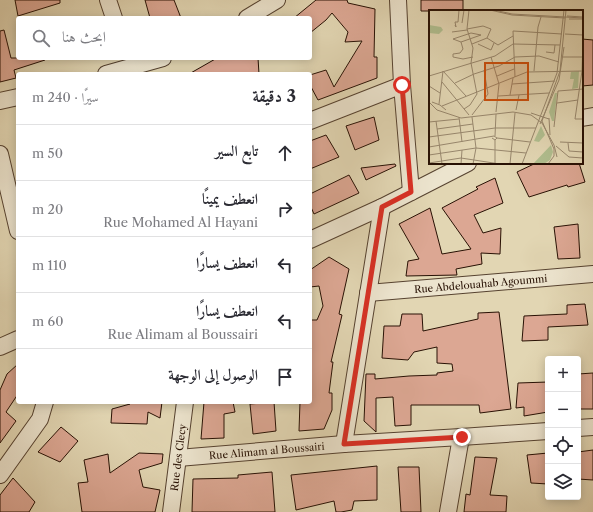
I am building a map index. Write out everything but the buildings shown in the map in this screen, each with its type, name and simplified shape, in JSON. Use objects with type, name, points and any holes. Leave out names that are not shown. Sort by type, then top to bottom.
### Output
[{"type":"street","points":[[108,0],[113,16]]},
{"type":"street","points":[[250,16],[277,0]]},
{"type":"street","points":[[398,0],[402,85],[411,192]]},
{"type":"street","points":[[112,72],[155,60]]},
{"type":"street","points":[[312,120],[402,85]]},
{"type":"street","points":[[0,101],[16,97]]},
{"type":"street","points":[[583,118],[593,116]]},
{"type":"street","points":[[0,154],[16,222]]},
{"type":"street","points":[[312,239],[382,207],[466,164]]},
{"type":"street","points":[[344,444],[382,207]]},
{"type":"street","name":"Rue Abdelouahab Agoummi","points":[[368,293],[593,274]]},
{"type":"street","points":[[0,347],[16,340]]},
{"type":"street","points":[[0,475],[40,419],[44,404]]},
{"type":"street","name":"Rue des Clecy","points":[[171,512],[185,404]]},
{"type":"street","points":[[581,428],[593,427]]},
{"type":"street","name":"Rue Alimam al Boussairi","points":[[178,458],[344,444],[545,431]]},
{"type":"street","points":[[448,512],[462,437]]},
{"type":"route","points":[[402,85],[411,192],[382,207],[344,444],[462,437]]}]
